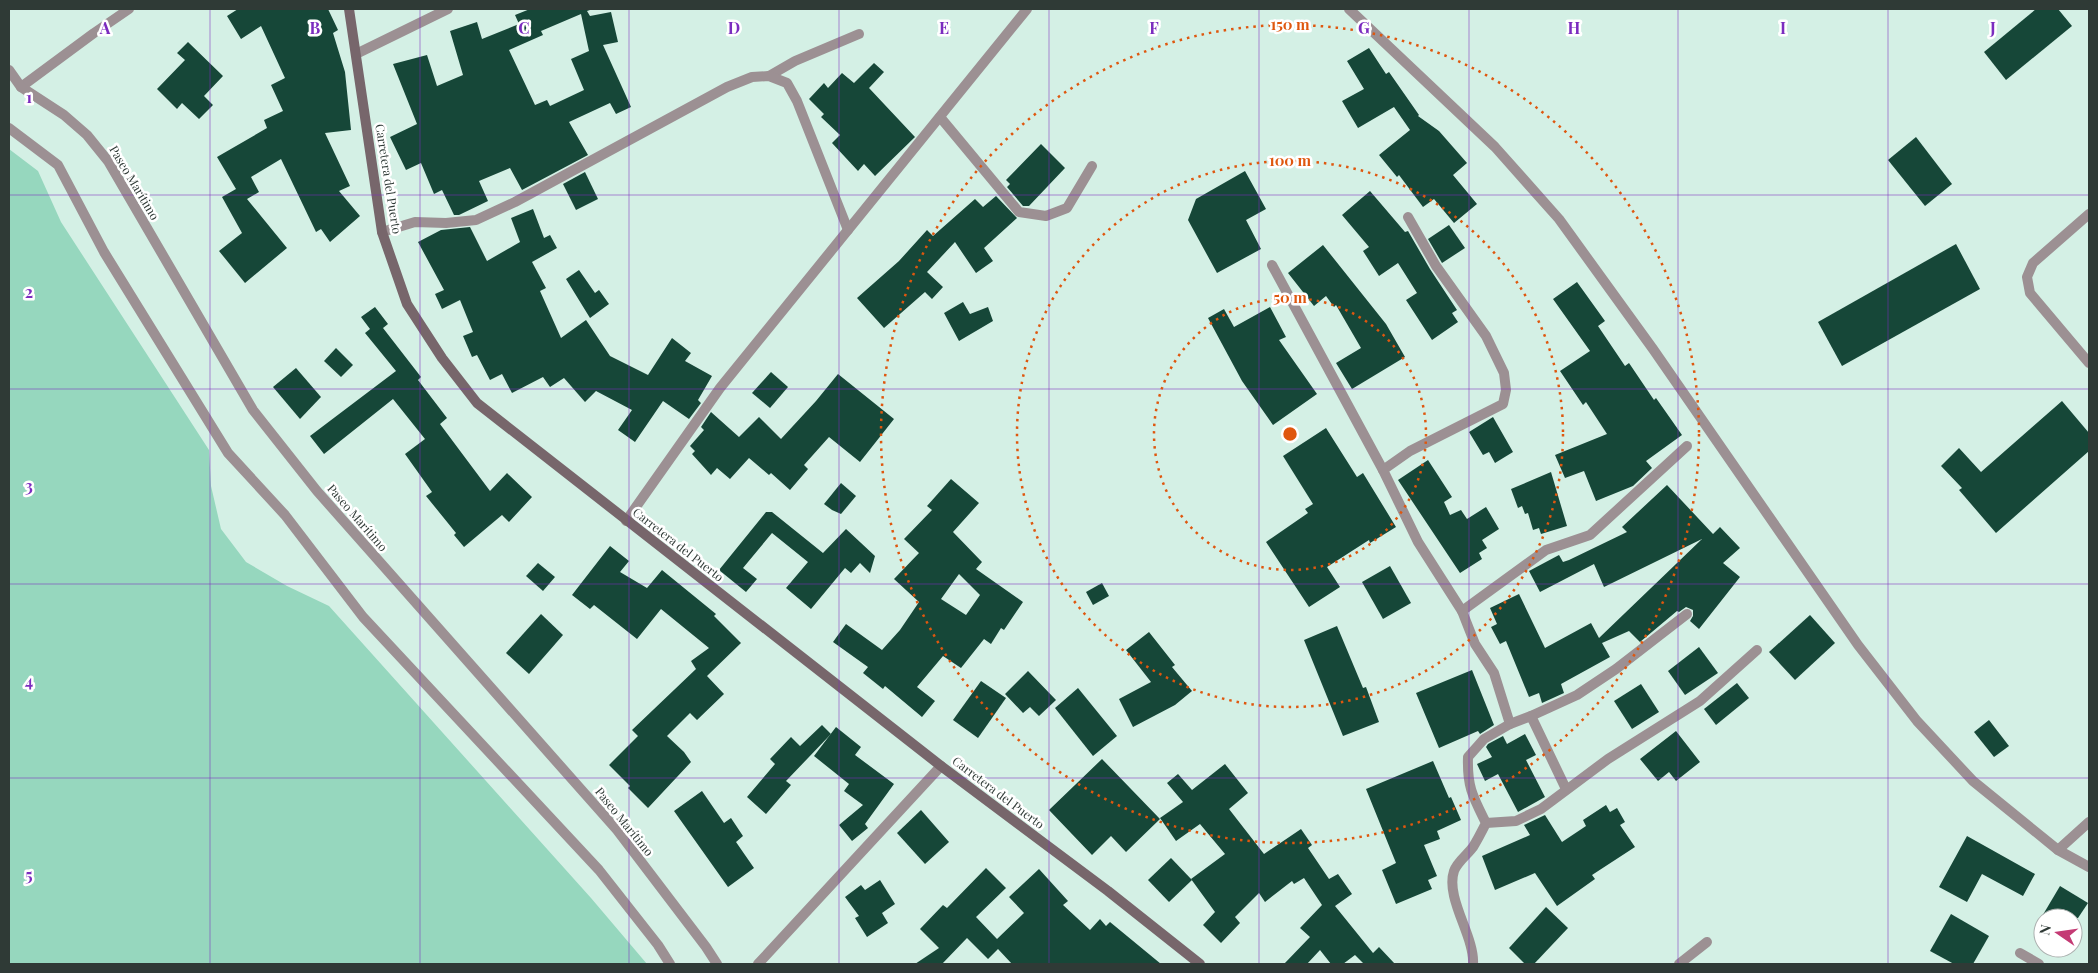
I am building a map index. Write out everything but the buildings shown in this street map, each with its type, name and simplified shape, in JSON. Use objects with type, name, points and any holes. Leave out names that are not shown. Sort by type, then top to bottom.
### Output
[{"type":"main road","name":"Carretera del Puerto","points":[[349,9],[382,232],[407,304],[442,358],[477,403],[941,766],[1108,891],[1200,964]]},
{"type":"street","points":[[21,87],[129,9]]},
{"type":"street","points":[[356,54],[448,9]]},
{"type":"street","points":[[626,521],[720,388],[1027,9]]},
{"type":"street","points":[[1349,9],[1495,147],[1559,219],[1659,357],[1858,645],[1917,720],[1973,781],[2058,850],[2089,867]]},
{"type":"street","points":[[769,76],[795,61],[859,34]]},
{"type":"street","name":"Paseo Marítimo","points":[[9,70],[21,87],[64,115],[87,135],[108,161],[253,410],[317,491],[617,830],[717,964]]},
{"type":"street","points":[[382,232],[415,222],[446,223],[476,220],[515,202],[728,87],[752,77],[769,76],[788,84],[797,101],[848,230]]},
{"type":"street","points":[[940,117],[1019,212],[1046,216],[1067,208],[1092,166]]},
{"type":"street","points":[[9,128],[58,165],[104,252],[228,453],[285,514],[363,617],[599,870],[658,945],[670,964]]},
{"type":"street","points":[[2089,214],[2033,263],[2027,277],[2030,293],[2089,363]]},
{"type":"street","points":[[1383,470],[1410,451],[1503,404],[1506,390],[1504,373],[1486,336],[1436,266],[1408,217]]},
{"type":"street","points":[[1272,265],[1383,470],[1418,542],[1462,611],[1475,644],[1494,673],[1510,724]]},
{"type":"street","points":[[1462,611],[1546,550],[1590,535],[1687,446]]},
{"type":"street","points":[[1486,823],[1471,794],[1468,772],[1468,757],[1484,739],[1510,724],[1577,695],[1616,670],[1687,614]]},
{"type":"street","points":[[1486,823],[1516,821],[1541,809],[1608,759],[1700,701],[1757,650]]},
{"type":"street","points":[[1531,716],[1566,789]]},
{"type":"street","points":[[758,964],[941,766]]},
{"type":"street","points":[[2058,850],[2089,822]]},
{"type":"street","points":[[1473,964],[1469,943],[1453,895],[1454,871],[1473,846],[1486,823]]},
{"type":"street","points":[[1678,964],[1707,942]]},
{"type":"street","points":[[2020,953],[2039,964]]},
{"type":"shaded area","points":[[9,149],[38,171],[61,222],[209,450],[211,486],[221,529],[246,562],[287,586],[329,606],[591,898],[647,964],[9,964]]}]
